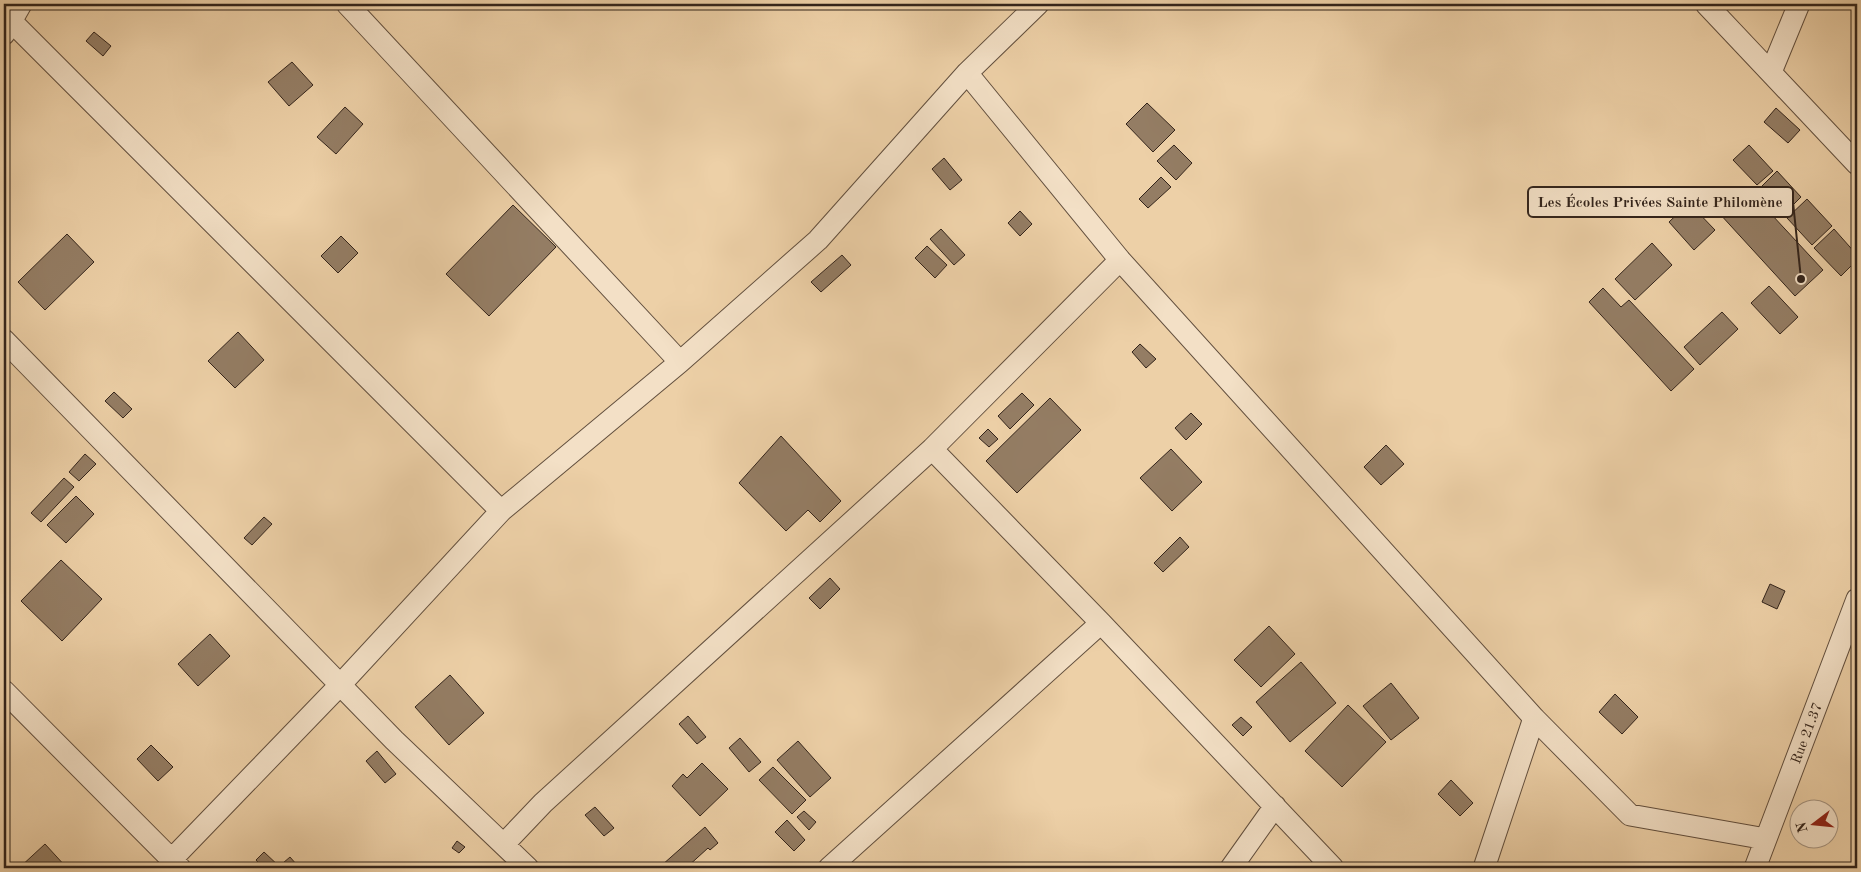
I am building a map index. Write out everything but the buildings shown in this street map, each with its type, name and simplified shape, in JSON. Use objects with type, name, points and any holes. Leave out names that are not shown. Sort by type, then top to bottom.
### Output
[{"type":"street","points":[[347,4],[680,362]]},
{"type":"street","points":[[4,691],[176,864],[501,511],[680,362],[818,240],[967,73],[1038,4]]},
{"type":"street","points":[[1706,4],[1857,164]]},
{"type":"street","points":[[1771,72],[1799,4]]},
{"type":"street","points":[[12,20],[501,511]]},
{"type":"street","points":[[967,73],[1120,260],[1534,718],[1630,815],[1766,839]]},
{"type":"street","points":[[504,844],[543,803],[932,448],[1120,260]]},
{"type":"street","points":[[4,340],[394,740],[528,868]]},
{"type":"street","points":[[932,448],[1333,868]]},
{"type":"street","name":"Rue 21.37","points":[[1755,868],[1850,642],[1857,599]]},
{"type":"street","points":[[829,868],[1101,623]]},
{"type":"street","points":[[1484,868],[1534,718]]},
{"type":"street","points":[[1231,868],[1275,806]]},
{"type":"place","name":"Les Écoles Privées Sainte Philomène","points":[[1801,279]]}]
